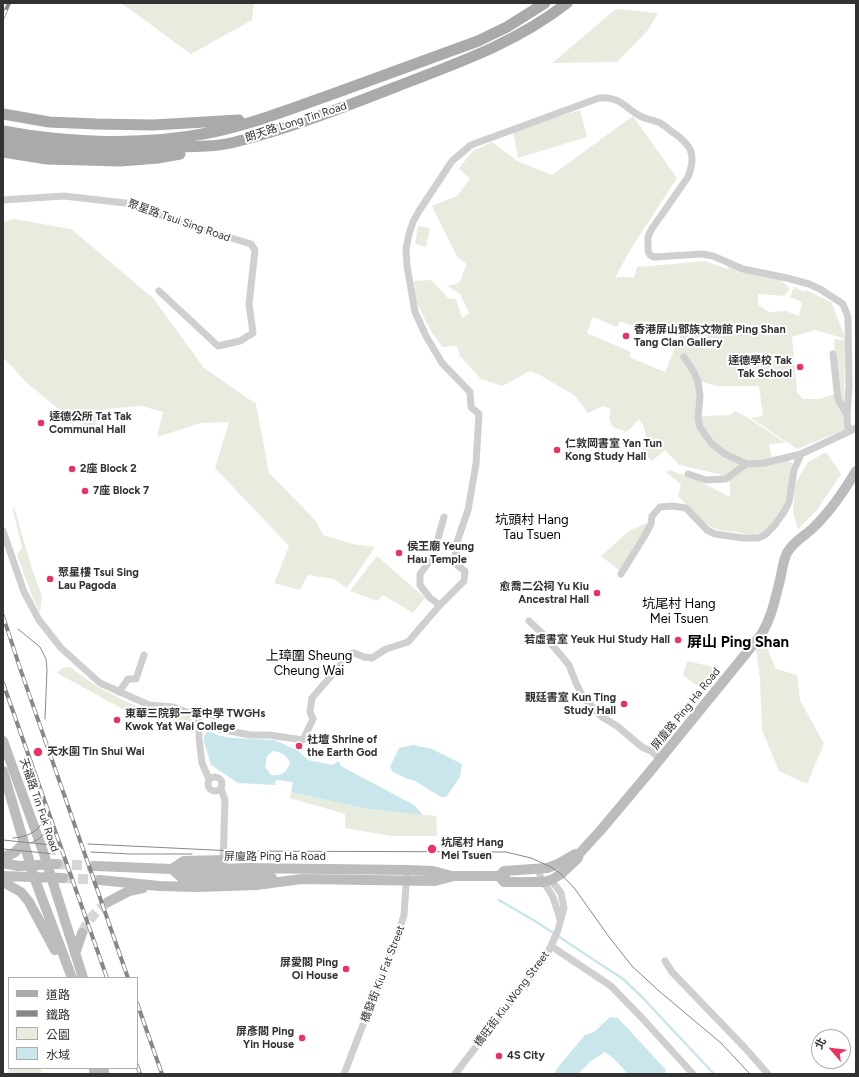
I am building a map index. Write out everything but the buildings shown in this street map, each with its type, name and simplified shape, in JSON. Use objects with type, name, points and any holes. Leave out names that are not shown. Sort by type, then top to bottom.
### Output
[{"type":"main road","name":"朗天路 Long Tin Road","points":[[3,131],[48,137],[102,141],[150,140],[209,133],[261,119],[478,42],[507,27],[545,3]]},
{"type":"main road","name":"朗天路 Long Tin Road","points":[[3,142],[62,150],[110,152],[230,143],[284,128],[353,104],[476,56],[504,43],[547,19],[567,3]]},
{"type":"main road","points":[[3,114],[49,122],[96,124],[153,125],[261,119]]},
{"type":"main road","points":[[3,152],[47,159],[121,161],[158,158],[230,143]]},
{"type":"street","points":[[200,725],[250,735],[269,735],[303,740],[313,719],[310,712],[312,698],[350,654],[354,653],[372,658],[386,650],[408,642],[464,581],[465,571],[454,563],[457,542],[468,510],[476,464],[479,414],[471,407],[470,392],[442,363],[426,336],[415,312],[407,266],[406,249],[413,222],[419,211],[452,161],[471,145],[599,98],[613,98],[640,116],[659,123],[681,137],[692,152],[693,160],[688,177],[651,230],[648,237],[648,251],[650,255],[658,257],[702,254],[713,256],[743,269],[809,284],[820,289],[843,304],[848,317],[848,432]]},
{"type":"street","name":"聚星路 Tsui Sing Road","points":[[3,200],[64,196],[134,204],[170,219],[251,244],[255,250],[249,304],[252,332],[240,341],[218,346],[159,291]]},
{"type":"street","points":[[833,354],[838,399],[847,415]]},
{"type":"street","points":[[684,357],[694,372],[698,382],[700,396],[698,419],[700,427],[711,443],[725,454],[746,464],[764,463],[801,454],[856,428]]},
{"type":"street","points":[[621,574],[651,524],[652,516],[660,507],[673,506],[686,508],[706,530],[715,534],[743,538],[758,538],[765,535],[774,526],[789,502],[794,470],[801,454]]},
{"type":"street","points":[[688,474],[706,480],[726,479],[746,464]]},
{"type":"street","name":"屏廈路 Ping Ha Road","points":[[100,880],[159,886],[226,875],[408,870],[433,871],[454,876],[499,876],[504,871],[543,877],[561,874],[578,858],[579,854],[600,832],[761,635],[773,610],[783,564],[787,553],[794,544],[830,511],[856,471]]},
{"type":"street","points":[[440,606],[430,598],[420,585],[420,574],[429,562],[435,549],[444,517]]},
{"type":"street","points":[[3,531],[24,592],[39,620],[61,648],[100,683],[149,705],[173,707],[191,713],[197,717],[200,725],[199,738],[202,764],[210,779],[215,776],[223,782],[221,789],[225,800],[226,875]]},
{"type":"street","points":[[529,621],[542,632],[569,665],[583,697],[602,716],[660,759]]},
{"type":"street","points":[[119,692],[128,679],[136,679],[144,655]]},
{"type":"street","points":[[197,717],[206,712],[215,716]]},
{"type":"street","name":"天福路 Tin Fuk Road","points":[[3,741],[52,865],[51,878]]},
{"type":"street","name":"天福路 Tin Fuk Road","points":[[3,770],[31,866]]},
{"type":"street","points":[[3,857],[14,853],[24,842]]},
{"type":"street","name":"屏廈路 Ping Ha Road","points":[[543,877],[554,866],[575,854],[579,854]]},
{"type":"street","points":[[3,862],[18,866],[52,865]]},
{"type":"street","points":[[31,866],[71,977]]},
{"type":"street","name":"屏廈路 Ping Ha Road","points":[[95,866],[172,869],[226,875],[256,885],[292,880],[435,881],[454,876]]},
{"type":"street","name":"橋發街 Kiu Fat Street","points":[[344,1074],[391,953],[404,915],[408,870]]},
{"type":"street","points":[[3,876],[63,878]]},
{"type":"street","name":"橋旺街 Kiu Wong Street","points":[[455,1074],[544,959],[552,944],[563,913],[564,902],[558,889],[543,877]]},
{"type":"street","points":[[51,878],[83,977]]},
{"type":"street","points":[[3,882],[21,892],[29,902],[70,977]]},
{"type":"street","points":[[108,902],[129,891],[159,886]]},
{"type":"street","points":[[75,954],[82,933]]},
{"type":"street","points":[[552,944],[611,986],[693,1074]]},
{"type":"street","points":[[666,961],[672,972],[746,1048],[768,1074]]},
{"type":"green space","points":[[121,3],[254,3],[252,20],[191,54]]},
{"type":"green space","points":[[616,9],[658,13],[648,30],[617,62],[552,63]]},
{"type":"green space","points":[[580,110],[587,137],[518,158],[513,131]]},
{"type":"green space","points":[[633,116],[677,178],[630,250],[615,278],[634,278],[637,267],[706,261],[729,270],[726,262],[777,276],[790,289],[784,296],[758,294],[758,305],[769,312],[786,311],[799,316],[802,302],[790,297],[794,287],[805,292],[806,290],[831,302],[846,339],[815,330],[792,337],[797,392],[803,399],[820,399],[837,393],[834,339],[845,340],[844,430],[797,449],[751,418],[763,416],[759,386],[717,386],[701,382],[699,405],[702,416],[730,415],[735,411],[786,443],[769,444],[772,459],[785,457],[792,463],[784,504],[774,523],[766,530],[755,535],[724,531],[709,526],[702,521],[678,496],[681,484],[666,472],[670,470],[699,481],[730,497],[730,482],[719,474],[679,465],[665,450],[652,461],[642,452],[646,435],[639,419],[627,432],[613,427],[609,419],[611,409],[603,406],[588,413],[574,395],[540,375],[530,371],[502,386],[481,379],[460,356],[457,346],[442,347],[430,329],[416,302],[414,281],[431,280],[448,298],[456,299],[462,318],[469,313],[460,294],[447,286],[459,283],[467,264],[458,258],[432,206],[457,196],[470,179],[459,168],[473,151],[492,142],[517,161],[552,175]],"holes":[[[593,317],[617,327],[620,321],[645,331],[649,323],[680,336],[665,372],[629,357],[631,352],[587,333]]]},
{"type":"green space","points":[[14,219],[71,229],[153,298],[204,368],[256,404],[269,473],[316,521],[323,535],[353,544],[375,547],[347,588],[334,579],[308,575],[300,590],[274,583],[289,546],[215,468],[229,422],[201,423],[157,437],[163,412],[142,406],[104,409],[93,429],[66,415],[27,383],[3,357],[3,222]]},
{"type":"green space","points":[[418,226],[430,228],[426,247],[415,244]]},
{"type":"green space","points":[[826,452],[841,474],[817,510],[798,529],[793,512],[795,484],[808,462]]},
{"type":"green space","points":[[12,507],[15,510],[32,569],[42,596],[40,612],[32,596],[17,555],[22,547]]},
{"type":"green space","points":[[647,523],[648,524],[620,571],[601,556],[629,531]]},
{"type":"green space","points":[[377,556],[425,598],[413,613],[383,595],[377,601],[350,591]]},
{"type":"green space","points":[[766,646],[776,669],[797,675],[800,700],[824,744],[807,784],[779,771],[762,730],[760,679],[756,649]]},
{"type":"green space","points":[[687,661],[718,668],[701,689],[683,675]]},
{"type":"green space","points":[[70,667],[96,686],[129,703],[151,712],[188,716],[194,721],[195,730],[160,715],[139,718],[57,673],[62,668]]},
{"type":"green space","points":[[291,792],[362,808],[436,816],[437,836],[391,836],[345,828],[345,814],[290,798]]},
{"type":"green space","points":[[10,1069],[42,1070],[40,1074],[12,1074],[8,1072]]},
{"type":"water","points":[[208,731],[221,736],[233,738],[274,740],[297,750],[308,760],[333,765],[338,761],[341,766],[414,805],[423,815],[362,808],[291,792],[293,782],[276,780],[275,785],[238,783],[211,765],[204,742],[204,735]],"holes":[[[273,751],[283,754],[290,763],[283,773],[271,775],[265,767],[267,756]]]},
{"type":"water","points":[[413,745],[432,749],[462,764],[460,777],[446,797],[441,797],[415,781],[393,772],[390,767],[399,748]]},
{"type":"water","points":[[610,1017],[618,1018],[666,1070],[665,1074],[628,1074],[612,1057],[605,1052],[591,1061],[578,1074],[554,1074],[558,1067],[585,1035],[594,1032]]},
{"type":"waterway","points":[[499,900],[535,921],[623,979],[641,996],[714,1074]]},
{"type":"tunnel","points":[[57,864],[95,866]]},
{"type":"tunnel","points":[[63,878],[100,880]]},
{"type":"tunnel","points":[[82,933],[93,916],[108,902]]},
{"type":"tram line","points":[[18,629],[40,647],[46,659],[45,719]]},
{"type":"tram line","points":[[13,838],[31,834],[38,828],[43,820]]},
{"type":"tram line","points":[[31,843],[39,839],[47,831]]},
{"type":"tram line","points":[[3,840],[51,845]]},
{"type":"tram line","points":[[88,844],[234,851],[506,852],[531,858],[551,867],[561,874],[575,889],[609,937],[632,966],[659,991],[721,1043],[750,1074]]},
{"type":"tram line","points":[[3,849],[55,854]]},
{"type":"tram line","points":[[91,852],[130,854],[192,854]]},
{"type":"railway","points":[[3,17],[9,3]]},
{"type":"railway","points":[[3,616],[128,977]]},
{"type":"railway","points":[[3,683],[107,977]]},
{"type":"railway","points":[[138,1006],[162,1074]]},
{"type":"railway","points":[[138,1068],[140,1074]]},
{"type":"place","name":"香港屏山鄧族文物館 Ping Shan Tang Clan Gallery","points":[[626,336]]},
{"type":"place","name":"達德學校 Tak Tak School","points":[[800,367]]},
{"type":"place","name":"達德公所 Tat Tak Communal Hall","points":[[41,423]]},
{"type":"place","name":"仁敦岡書室 Yan Tun Kong Study Hall","points":[[557,450]]},
{"type":"place","name":"2座 Block 2","points":[[72,469]]},
{"type":"place","name":"7座 Block 7","points":[[85,491]]},
{"type":"place","name":"侯王廟 Yeung Hau Temple","points":[[399,553]]},
{"type":"place","name":"聚星樓 Tsui Sing Lau Pagoda","points":[[50,579]]},
{"type":"place","name":"愈喬二公祠 Yu Kiu Ancestral Hall","points":[[597,593]]},
{"type":"place","name":"若虛書室 Yeuk Hui Study Hall","points":[[678,640]]},
{"type":"place","name":"覲廷書室 Kun Ting Study Hall","points":[[624,704]]},
{"type":"place","name":"東華三院郭一葦中學 TWGHs Kwok Yat Wai College","points":[[117,720]]},
{"type":"place","name":"社壇 Shrine of the Earth God","points":[[299,746]]},
{"type":"place","name":"天水圍 Tin Shui Wai","points":[[38,752]]},
{"type":"place","name":"坑尾村 Hang Mei Tsuen","points":[[432,849]]},
{"type":"place","name":"屏愛閣 Ping Oi House","points":[[346,969]]},
{"type":"place","name":"屏彥閣 Ping Yin House","points":[[302,1038]]},
{"type":"place","name":"4S City","points":[[499,1056]]},
{"type":"district","name":"坑頭村 Hang Tau Tsuen","points":[[532,528]]},
{"type":"district","name":"坑尾村 Hang Mei Tsuen","points":[[679,612]]},
{"type":"district","name":"屏山 Ping Shan","points":[[738,643]]},
{"type":"district","name":"上璋圍 Sheung Cheung Wai","points":[[309,664]]}]
